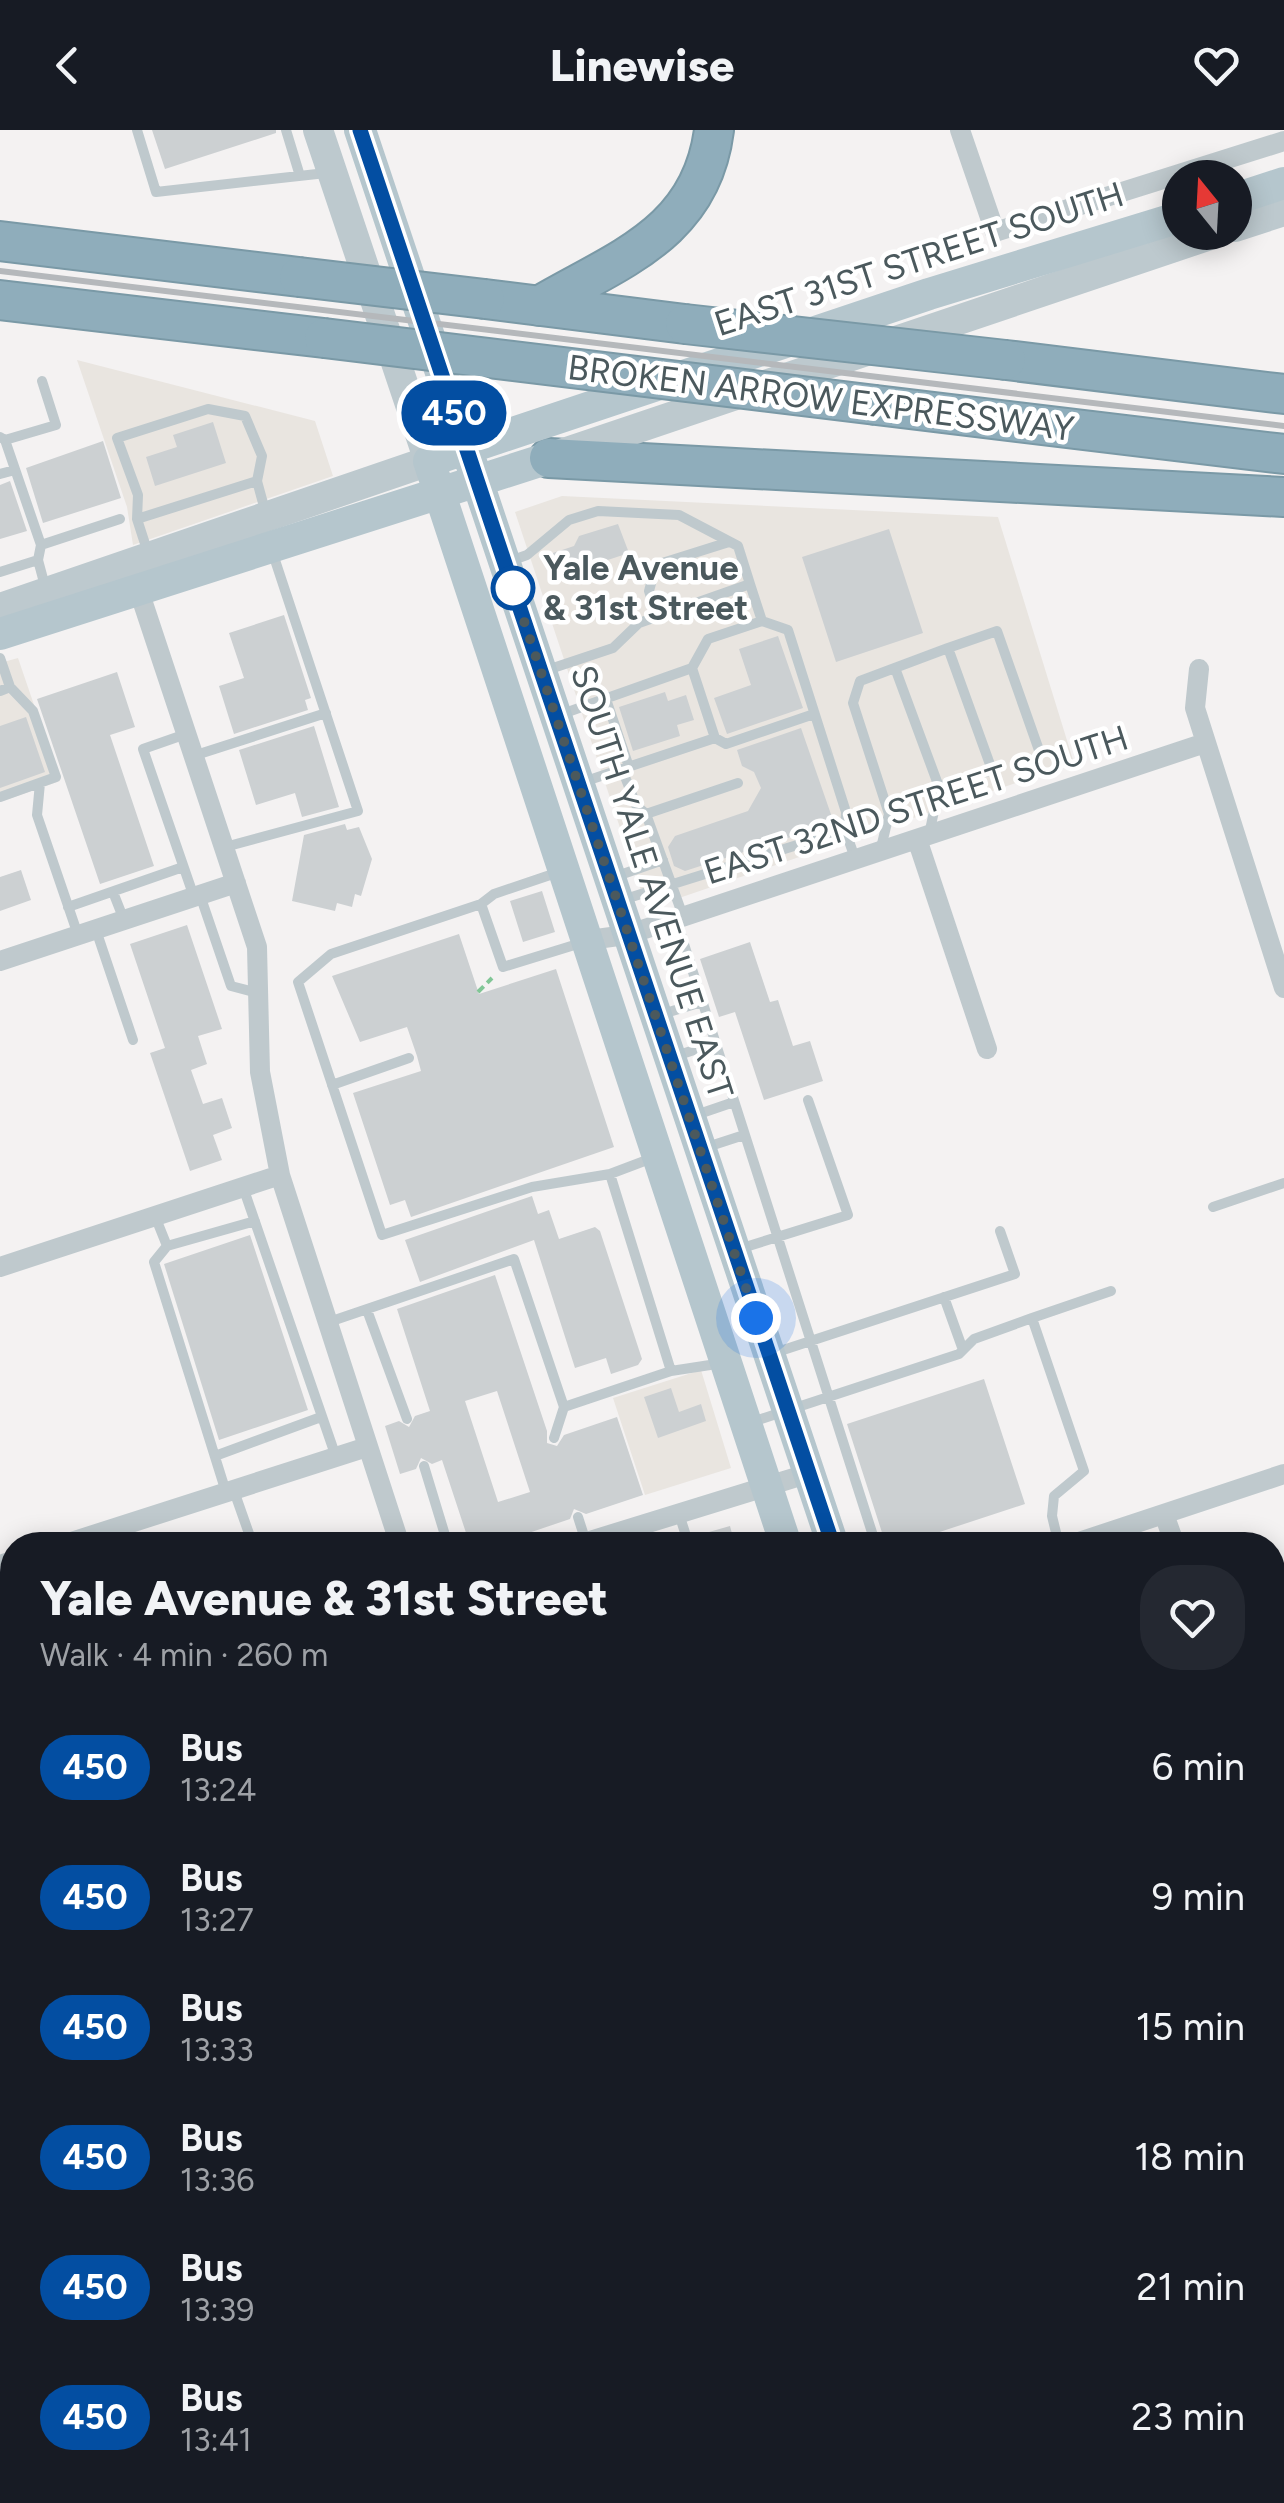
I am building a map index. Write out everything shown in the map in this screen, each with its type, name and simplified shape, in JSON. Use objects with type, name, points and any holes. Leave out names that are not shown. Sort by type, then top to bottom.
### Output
[{"type":"highway","points":[[539,306],[632,257],[658,237],[694,192],[714,130]]},
{"type":"highway","name":"BROKEN ARROW EXPRESSWAY","points":[[0,241],[1284,394]]},
{"type":"highway","name":"BROKEN ARROW EXPRESSWAY","points":[[0,300],[1284,454]]},
{"type":"highway","points":[[549,458],[1284,497]]},
{"type":"main road","points":[[318,130],[661,1155],[777,1532]]},
{"type":"main road","name":"SOUTH YALE AVENUE EAST","points":[[360,130],[626,935],[829,1532]]},
{"type":"main road","points":[[1252,193],[1284,183]]},
{"type":"main road","points":[[1252,222],[1284,212]]},
{"type":"main road","name":"EAST 31ST STREET SOUTH","points":[[0,634],[139,590],[466,448],[929,294],[1162,223]]},
{"type":"main road","name":"EAST 31ST STREET SOUTH","points":[[0,608],[150,557],[442,494],[1166,250]]},
{"type":"street","name":"EAST 31ST STREET SOUTH","points":[[960,130],[994,232],[1284,141]]},
{"type":"street","points":[[139,590],[257,947],[263,1092],[280,1175],[395,1532]]},
{"type":"street","points":[[1199,670],[1196,708],[1205,744],[1284,988]]},
{"type":"street","name":"EAST 32ND STREET SOUTH","points":[[588,940],[626,935],[680,918],[1205,744]]},
{"type":"street","points":[[923,837],[987,1048]]},
{"type":"street","points":[[0,961],[236,883]]},
{"type":"street","points":[[0,1267],[280,1175]]},
{"type":"street","points":[[102,1532],[366,1447]]},
{"type":"street","points":[[637,1532],[679,1514],[810,1473]]},
{"type":"street","points":[[1109,1532],[1284,1474]]},
{"type":"street","points":[[1164,1514],[1170,1532]]},
{"type":"lane","points":[[137,130],[156,192],[332,172]]},
{"type":"lane","points":[[286,130],[300,176]]},
{"type":"lane","points":[[42,381],[56,426],[2,438],[41,545],[38,560],[46,590]]},
{"type":"lane","points":[[150,557],[137,519],[138,495],[117,438],[208,409],[245,416],[262,456],[257,482],[269,533],[358,811],[224,848]]},
{"type":"lane","points":[[0,474],[15,470]]},
{"type":"lane","points":[[137,519],[257,482]]},
{"type":"lane","points":[[505,564],[527,555],[569,520],[598,511],[679,515],[738,546],[762,621]]},
{"type":"lane","points":[[41,545],[120,519]]},
{"type":"lane","points":[[657,616],[648,591],[656,566],[730,542]]},
{"type":"lane","points":[[0,572],[38,560]]},
{"type":"lane","points":[[541,672],[613,648],[639,623],[750,584]]},
{"type":"lane","points":[[556,716],[692,668],[708,639],[762,621],[788,630],[846,812],[845,830],[855,858]]},
{"type":"lane","points":[[881,850],[889,814],[853,703],[860,681],[997,632],[1040,753]]},
{"type":"lane","points":[[939,787],[992,770],[948,648]]},
{"type":"lane","points":[[0,658],[5,689],[34,711],[56,778],[0,797]]},
{"type":"lane","points":[[692,668],[715,738],[726,744],[814,714]]},
{"type":"lane","points":[[896,668],[939,787],[923,837]]},
{"type":"lane","points":[[606,699],[636,805],[646,814],[672,885],[702,1002],[872,1532]]},
{"type":"lane","points":[[194,756],[326,714]]},
{"type":"lane","points":[[186,734],[143,748],[183,867],[231,986],[258,993]]},
{"type":"lane","points":[[577,784],[715,738]]},
{"type":"lane","points":[[40,783],[37,815],[68,908],[87,932],[133,1040]]},
{"type":"lane","points":[[646,814],[738,783]]},
{"type":"lane","points":[[612,890],[672,885],[845,830]]},
{"type":"lane","points":[[612,890],[663,860]]},
{"type":"lane","points":[[68,908],[183,867]]},
{"type":"lane","points":[[565,870],[494,894],[481,904],[331,954],[298,982],[382,1235],[532,1187],[610,1174],[661,1155]]},
{"type":"lane","points":[[113,892],[124,920]]},
{"type":"lane","points":[[481,904],[503,967],[588,940]]},
{"type":"lane","points":[[654,1017],[702,1002]]},
{"type":"lane","points":[[668,1058],[716,1043]]},
{"type":"lane","points":[[332,1084],[410,1058]]},
{"type":"lane","points":[[733,1250],[848,1215],[808,1100]]},
{"type":"lane","points":[[688,1118],[734,1102]]},
{"type":"lane","points":[[698,1150],[744,1135]]},
{"type":"lane","points":[[610,1174],[672,1372]]},
{"type":"lane","points":[[1213,1208],[1284,1183]]},
{"type":"lane","points":[[243,1187],[336,1457]]},
{"type":"lane","points":[[155,1216],[166,1246]]},
{"type":"lane","points":[[247,1532],[215,1456],[154,1262],[166,1246],[255,1221]]},
{"type":"lane","points":[[769,1354],[1014,1274],[1000,1231]]},
{"type":"lane","points":[[325,1323],[514,1259],[564,1407],[554,1438]]},
{"type":"lane","points":[[746,1424],[963,1350],[974,1339],[1111,1291]]},
{"type":"lane","points":[[944,1297],[963,1350]]},
{"type":"lane","points":[[367,1310],[407,1418]]},
{"type":"lane","points":[[1032,1318],[1084,1472],[1054,1496],[1052,1516],[1056,1532]]},
{"type":"lane","points":[[564,1407],[672,1372],[727,1362]]},
{"type":"lane","points":[[215,1456],[321,1417]]},
{"type":"lane","points":[[424,1466],[444,1532]]},
{"type":"lane","points":[[679,1514],[685,1532]]},
{"type":"lane","points":[[578,1516],[580,1532]]},
{"type":"path","points":[[478,992],[503,967]]},
{"type":"shaded area","points":[[77,360],[315,421],[333,476],[133,545],[127,507]]},
{"type":"shaded area","points":[[562,496],[998,517],[1074,763],[647,909],[515,512]]},
{"type":"shaded area","points":[[18,658],[60,781],[0,802],[0,663]]},
{"type":"shaded area","points":[[701,1370],[731,1468],[645,1495],[613,1398]]},
{"type":"building","points":[[152,130],[276,130],[276,133],[165,169]]},
{"type":"building","points":[[213,422],[226,463],[155,486],[146,457],[177,447],[173,435]]},
{"type":"building","points":[[103,441],[121,498],[43,523],[26,468]]},
{"type":"building","points":[[10,481],[27,531],[0,539],[0,485]]},
{"type":"building","points":[[618,524],[629,553],[550,579],[544,556],[574,546],[579,536]]},
{"type":"building","points":[[889,529],[923,633],[836,662],[802,557]]},
{"type":"building","points":[[284,615],[311,698],[305,700],[308,710],[234,734],[219,686],[244,678],[229,633]]},
{"type":"building","points":[[778,636],[803,708],[727,734],[714,698],[751,685],[739,649]]},
{"type":"building","points":[[117,672],[135,727],[110,735],[154,866],[100,884],[37,699]]},
{"type":"building","points":[[665,692],[668,701],[686,695],[694,720],[677,725],[680,736],[633,751],[619,707]]},
{"type":"building","points":[[26,717],[45,772],[0,788],[0,726]]},
{"type":"building","points":[[314,726],[339,807],[302,817],[295,793],[256,805],[239,750]]},
{"type":"building","points":[[801,728],[834,823],[685,871],[674,866],[668,847],[675,836],[748,811],[761,788],[754,772],[742,766],[737,750]]},
{"type":"building","points":[[345,824],[347,830],[359,827],[372,859],[361,896],[355,894],[352,907],[337,903],[335,911],[292,901],[304,835]]},
{"type":"building","points":[[21,870],[31,900],[0,911],[0,877]]},
{"type":"building","points":[[542,891],[555,932],[523,942],[510,901]]},
{"type":"building","points":[[187,925],[222,1029],[198,1036],[207,1064],[191,1070],[203,1104],[222,1098],[232,1128],[213,1135],[222,1160],[190,1171],[150,1053],[165,1048],[130,944]]},
{"type":"building","points":[[459,934],[479,994],[556,969],[614,1147],[411,1217],[405,1200],[390,1205],[353,1093],[421,1071],[417,1056],[407,1027],[360,1042],[332,976]]},
{"type":"building","points":[[750,942],[770,1002],[778,1000],[793,1046],[810,1041],[823,1081],[764,1100],[735,1012],[719,1017],[700,959]]},
{"type":"building","points":[[532,1196],[538,1214],[549,1210],[559,1239],[595,1227],[600,1231],[642,1359],[638,1365],[611,1374],[606,1358],[575,1368],[534,1240],[420,1282],[405,1240]]},
{"type":"building","points":[[250,1235],[308,1410],[219,1440],[164,1264]]},
{"type":"building","points":[[495,1275],[547,1431],[547,1443],[557,1446],[564,1435],[617,1417],[643,1495],[586,1514],[574,1509],[570,1519],[532,1532],[466,1532],[442,1460],[432,1464],[421,1458],[416,1469],[400,1474],[385,1426],[399,1421],[409,1427],[415,1416],[430,1411],[397,1309]],"holes":[[[497,1391],[530,1492],[498,1502],[465,1401]]]},
{"type":"building","points":[[984,1379],[1025,1504],[940,1532],[882,1532],[847,1424]]},
{"type":"building","points":[[671,1388],[679,1412],[701,1404],[706,1421],[658,1438],[644,1397]]},
{"type":"building","points":[[730,1526],[732,1532],[709,1532]]},
{"type":"railway","points":[[0,271],[1284,426]]},
{"type":"bus line","name":"450","points":[[360,130],[829,1532]]},
{"type":"place","name":"Yale Avenue & 31st Street","points":[[513,588]]},
{"type":"route","points":[[513,588],[756,1318]]}]
